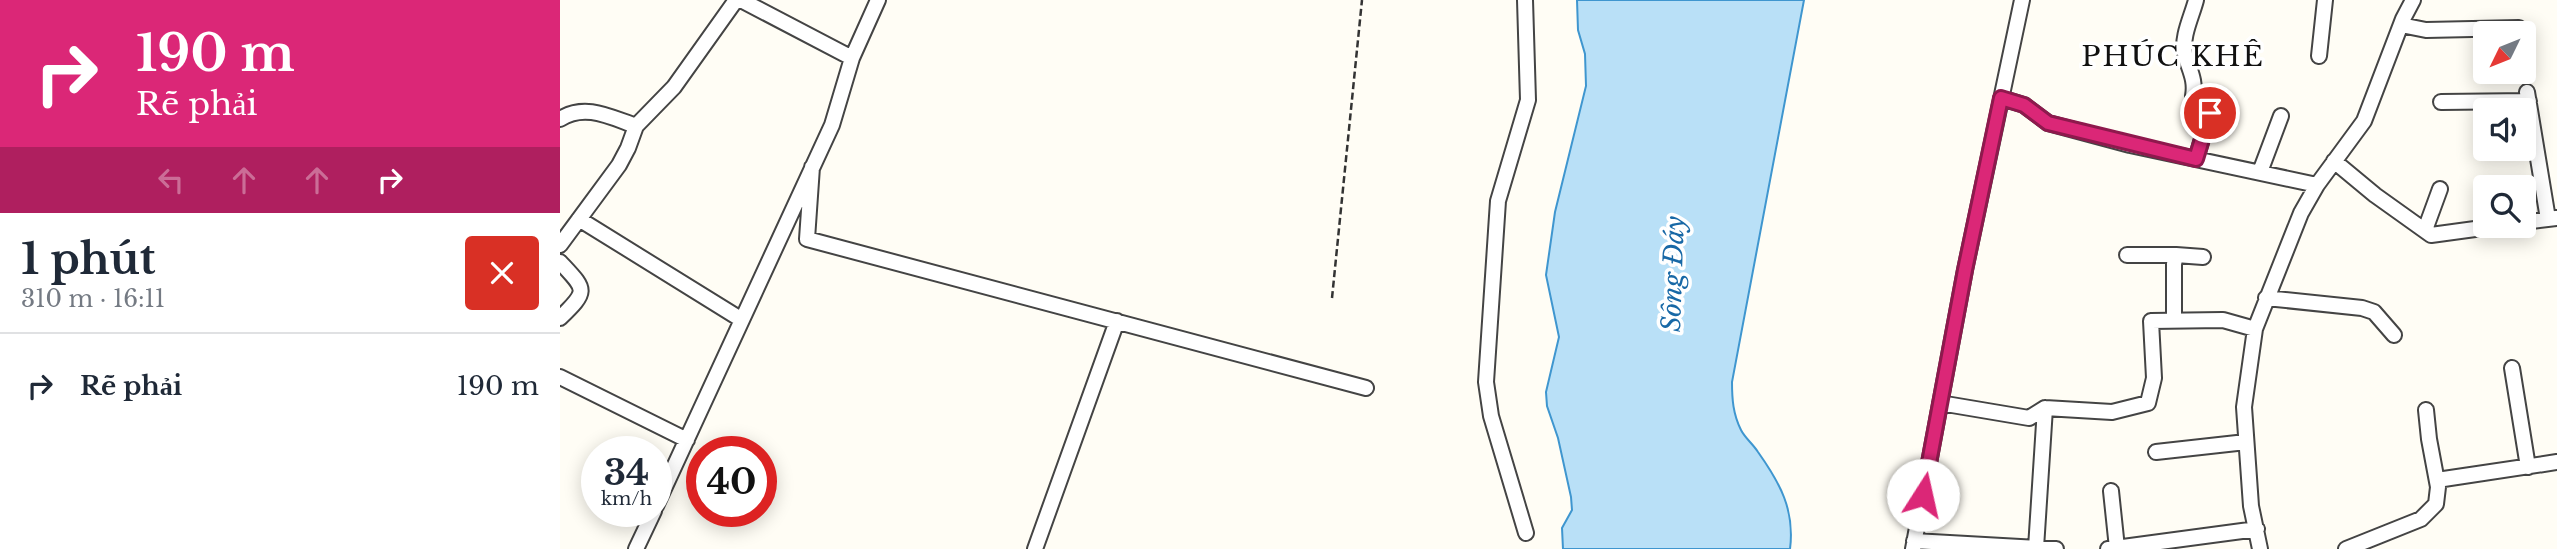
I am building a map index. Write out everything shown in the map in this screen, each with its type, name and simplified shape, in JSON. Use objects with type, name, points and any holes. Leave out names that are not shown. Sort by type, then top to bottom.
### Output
[{"type":"street","points":[[560,245],[618,165],[636,126],[674,87],[739,0],[852,58]]},
{"type":"street","points":[[689,436],[832,125],[852,58],[878,0]]},
{"type":"street","points":[[1525,0],[1528,100],[1498,201],[1486,382],[1491,416],[1526,533]]},
{"type":"street","points":[[2022,0],[1914,545],[2056,549]]},
{"type":"street","points":[[2196,0],[2187,29],[2184,51],[2196,83],[2193,96],[2210,113],[2196,159]]},
{"type":"street","points":[[2319,56],[2325,0]]},
{"type":"street","points":[[2260,549],[2251,506],[2244,407],[2255,329],[2301,213],[2317,185],[2364,121],[2413,0]]},
{"type":"street","points":[[2401,25],[2426,30],[2473,29]]},
{"type":"street","points":[[2441,102],[2528,96],[2552,218]]},
{"type":"street","points":[[2001,98],[2024,105],[2048,123],[2317,185]]},
{"type":"street","points":[[560,119],[577,111],[589,111],[636,126]]},
{"type":"street","points":[[2260,173],[2281,116]]},
{"type":"street","points":[[2334,161],[2375,195],[2431,234],[2473,229]]},
{"type":"street","points":[[812,167],[807,239],[1366,388]]},
{"type":"street","points":[[2425,230],[2440,189]]},
{"type":"street","points":[[579,219],[742,320]]},
{"type":"street","points":[[2127,255],[2203,257]]},
{"type":"street","points":[[2174,321],[2176,255]]},
{"type":"street","points":[[560,262],[579,282],[581,293],[578,300],[560,318]]},
{"type":"street","points":[[2266,298],[2362,308],[2374,312],[2394,335]]},
{"type":"street","points":[[1940,403],[2028,418],[2045,408],[2112,412],[2148,403],[2154,379],[2151,321],[2223,320],[2255,329]]},
{"type":"street","points":[[1035,549],[1117,321]]},
{"type":"street","points":[[2512,368],[2528,467]]},
{"type":"street","points":[[560,377],[686,440]]},
{"type":"street","points":[[2036,548],[2045,408]]},
{"type":"street","points":[[2346,549],[2430,513],[2438,497],[2426,410]]},
{"type":"street","points":[[672,472],[686,442]]},
{"type":"street","points":[[2156,452],[2246,442]]},
{"type":"street","points":[[2437,481],[2557,463]]},
{"type":"street","points":[[2111,491],[2112,549],[2256,529]]},
{"type":"street","points":[[636,549],[646,527]]},
{"type":"path","points":[[1332,298],[1362,0]]},
{"type":"water","name":"Sông Đáy","points":[[1577,0],[1804,0],[1732,382],[1736,418],[1741,430],[1766,463],[1788,509],[1790,549],[1563,549],[1562,528],[1572,510],[1558,438],[1547,406],[1546,392],[1559,337],[1546,275],[1555,212],[1586,86],[1585,54],[1578,30]]},
{"type":"district","name":"PHÚC KHÊ","points":[[2173,56]]},
{"type":"route","points":[[1923,495],[1965,270],[2001,98],[2024,105],[2048,123],[2196,159],[2210,113]]}]
